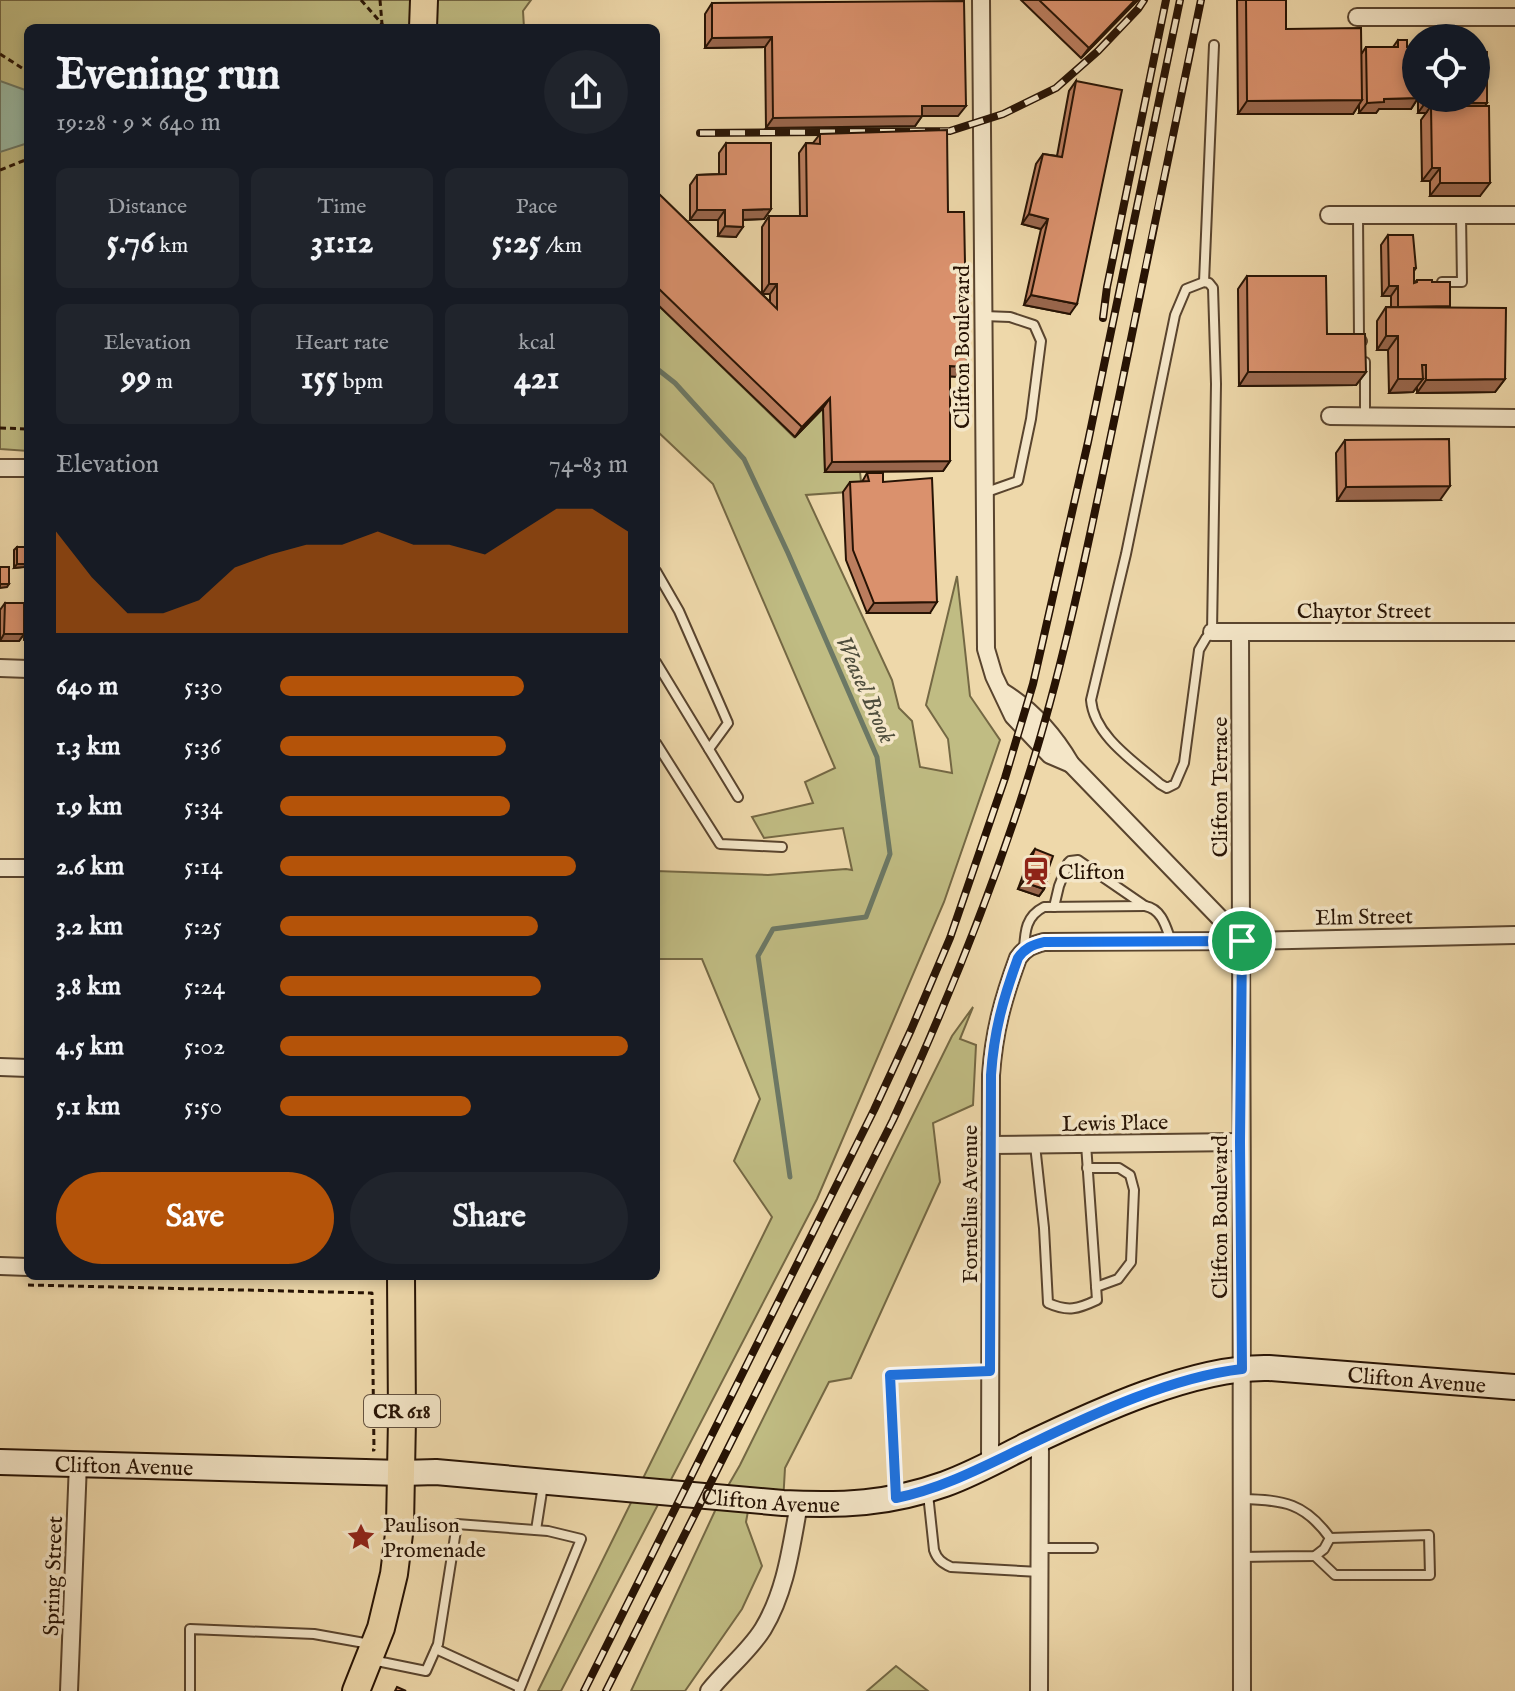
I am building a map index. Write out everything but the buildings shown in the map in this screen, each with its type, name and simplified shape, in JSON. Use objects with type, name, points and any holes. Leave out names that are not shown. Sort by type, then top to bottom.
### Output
[{"type":"main road","points":[[423,24],[424,0]]},
{"type":"main road","name":"CR 618","points":[[356,1691],[381,1628],[394,1574],[400,1526],[401,1280]]},
{"type":"main road","name":"Clifton Avenue","points":[[0,1462],[436,1472],[799,1504],[871,1503],[948,1483],[1040,1439],[1144,1395],[1198,1378],[1242,1369],[1269,1368],[1515,1387]]},
{"type":"street","name":"Clifton Boulevard","points":[[981,0],[986,649],[994,676],[1013,716],[1050,755],[1071,764],[1242,941],[1242,1691]]},
{"type":"street","points":[[1357,17],[1515,17]]},
{"type":"street","points":[[1329,215],[1515,215]]},
{"type":"street","points":[[1330,416],[1515,418]]},
{"type":"street","points":[[0,468],[24,468]]},
{"type":"street","name":"Chaytor Street","points":[[1212,632],[1515,632]]},
{"type":"street","name":"Clifton Terrace","points":[[1240,632],[1242,941]]},
{"type":"street","points":[[0,668],[24,669]]},
{"type":"street","points":[[0,868],[24,868]]},
{"type":"street","name":"Elm Street","points":[[1024,950],[1032,944],[1044,942],[1515,935]]},
{"type":"street","name":"Fornelius Avenue","points":[[990,1464],[991,1075],[998,1017],[1018,958],[1024,950]]},
{"type":"street","points":[[0,1067],[24,1068]]},
{"type":"street","name":"Lewis Place","points":[[991,1145],[1240,1142]]},
{"type":"street","points":[[0,1266],[24,1267]]},
{"type":"street","points":[[1039,1691],[1040,1439]]},
{"type":"street","name":"Spring Street","points":[[69,1691],[78,1463]]},
{"type":"street","points":[[709,1691],[762,1630],[781,1593],[799,1504]]},
{"type":"lane","points":[[1204,282],[1214,45]]},
{"type":"lane","points":[[1358,215],[1359,336],[1365,345]]},
{"type":"lane","points":[[1432,283],[1462,282],[1461,215]]},
{"type":"lane","points":[[1204,282],[1213,288],[1216,384],[1212,632],[1199,650],[1184,763],[1175,784],[1167,788],[1113,742],[1096,721],[1091,700],[1126,554],[1175,315],[1186,289],[1204,282]]},
{"type":"lane","points":[[982,316],[1010,317],[1034,325],[1041,341],[1031,419],[1018,481],[984,493]]},
{"type":"lane","points":[[1365,359],[1365,417]]},
{"type":"lane","points":[[660,578],[679,611],[728,723],[709,749]]},
{"type":"lane","points":[[660,669],[738,797]]},
{"type":"lane","points":[[660,749],[720,844],[782,847]]},
{"type":"lane","points":[[1054,907],[1068,863],[1075,859],[1145,906]]},
{"type":"lane","points":[[1024,950],[1025,929],[1029,920],[1044,907],[1152,907],[1161,917],[1171,942]]},
{"type":"lane","points":[[1035,1145],[1048,1303],[1059,1308],[1079,1309],[1097,1300],[1086,1144]]},
{"type":"lane","points":[[1087,1168],[1119,1168],[1130,1175],[1134,1190],[1131,1262],[1118,1279],[1096,1287]]},
{"type":"lane","points":[[896,1498],[890,1375],[990,1371]]},
{"type":"lane","points":[[536,1530],[544,1480]]},
{"type":"lane","points":[[927,1489],[934,1550],[942,1563],[951,1567],[1040,1572]]},
{"type":"lane","points":[[1242,1499],[1286,1502],[1305,1510],[1330,1538]]},
{"type":"lane","points":[[190,1691],[190,1629],[314,1634],[426,1671],[436,1649],[457,1524],[536,1530],[581,1539],[519,1689],[436,1649]]},
{"type":"lane","points":[[1315,1556],[1335,1575],[1430,1575],[1429,1535],[1330,1538]]},
{"type":"lane","points":[[1241,1557],[1315,1556],[1324,1549],[1330,1538]]},
{"type":"lane","points":[[1040,1548],[1093,1548]]},
{"type":"path","points":[[361,0],[380,24]]},
{"type":"path","points":[[380,0],[382,24]]},
{"type":"path","points":[[0,54],[24,69]]},
{"type":"path","points":[[0,170],[24,161]]},
{"type":"path","points":[[0,428],[24,429]]},
{"type":"path","points":[[15,1285],[372,1293],[374,1450],[359,1450]]},
{"type":"shaded area","points":[[0,0],[412,0],[413,24],[24,24],[24,451],[0,449]]},
{"type":"shaded area","points":[[436,0],[531,0],[523,11],[524,24],[433,24]]},
{"type":"shaded area","points":[[0,81],[24,90],[24,144],[0,152]]},
{"type":"shaded area","points":[[660,307],[794,437],[823,408],[825,472],[860,472],[862,491],[806,495],[892,680],[899,708],[912,721],[920,767],[952,773],[948,739],[926,705],[957,576],[970,696],[1000,740],[944,902],[817,1199],[561,1691],[538,1691],[772,1217],[734,1161],[760,1099],[702,959],[660,959],[660,871],[768,875],[852,870],[843,828],[764,838],[752,817],[813,803],[805,782],[835,768],[713,484],[660,434]]},
{"type":"shaded area","points":[[973,1007],[960,1039],[976,1045],[973,1105],[933,1123],[940,1182],[851,1378],[829,1382],[785,1468],[783,1503],[750,1500],[746,1522],[762,1566],[742,1609],[685,1691],[631,1691],[721,1498],[952,1036]]},
{"type":"shaded area","points":[[896,1666],[928,1691],[867,1691]]},
{"type":"waterway","name":"Weasel Brook","points":[[660,371],[675,383],[744,459],[877,757],[890,854],[866,917],[773,929],[758,956],[790,1177]]},
{"type":"railway","points":[[700,133],[950,131],[1003,114],[1056,88],[1098,51],[1144,0]]},
{"type":"railway","points":[[1103,318],[1166,0]]},
{"type":"railway","points":[[584,1691],[874,1110],[950,938],[1005,778],[1033,684],[1088,442],[1180,0]]},
{"type":"railway","points":[[606,1691],[893,1120],[952,985],[1005,848],[1048,711],[1070,623],[1201,0]]},
{"type":"place","name":"Clifton","points":[[1036,871]]},
{"type":"place","name":"Paulison Promenade","points":[[361,1537]]},
{"type":"route","points":[[1242,941],[1242,1369],[1198,1378],[1144,1395],[1091,1416],[948,1483],[896,1498],[890,1375],[990,1371],[993,1045],[998,1017],[1018,958],[1032,944],[1044,942],[1242,941]]}]
